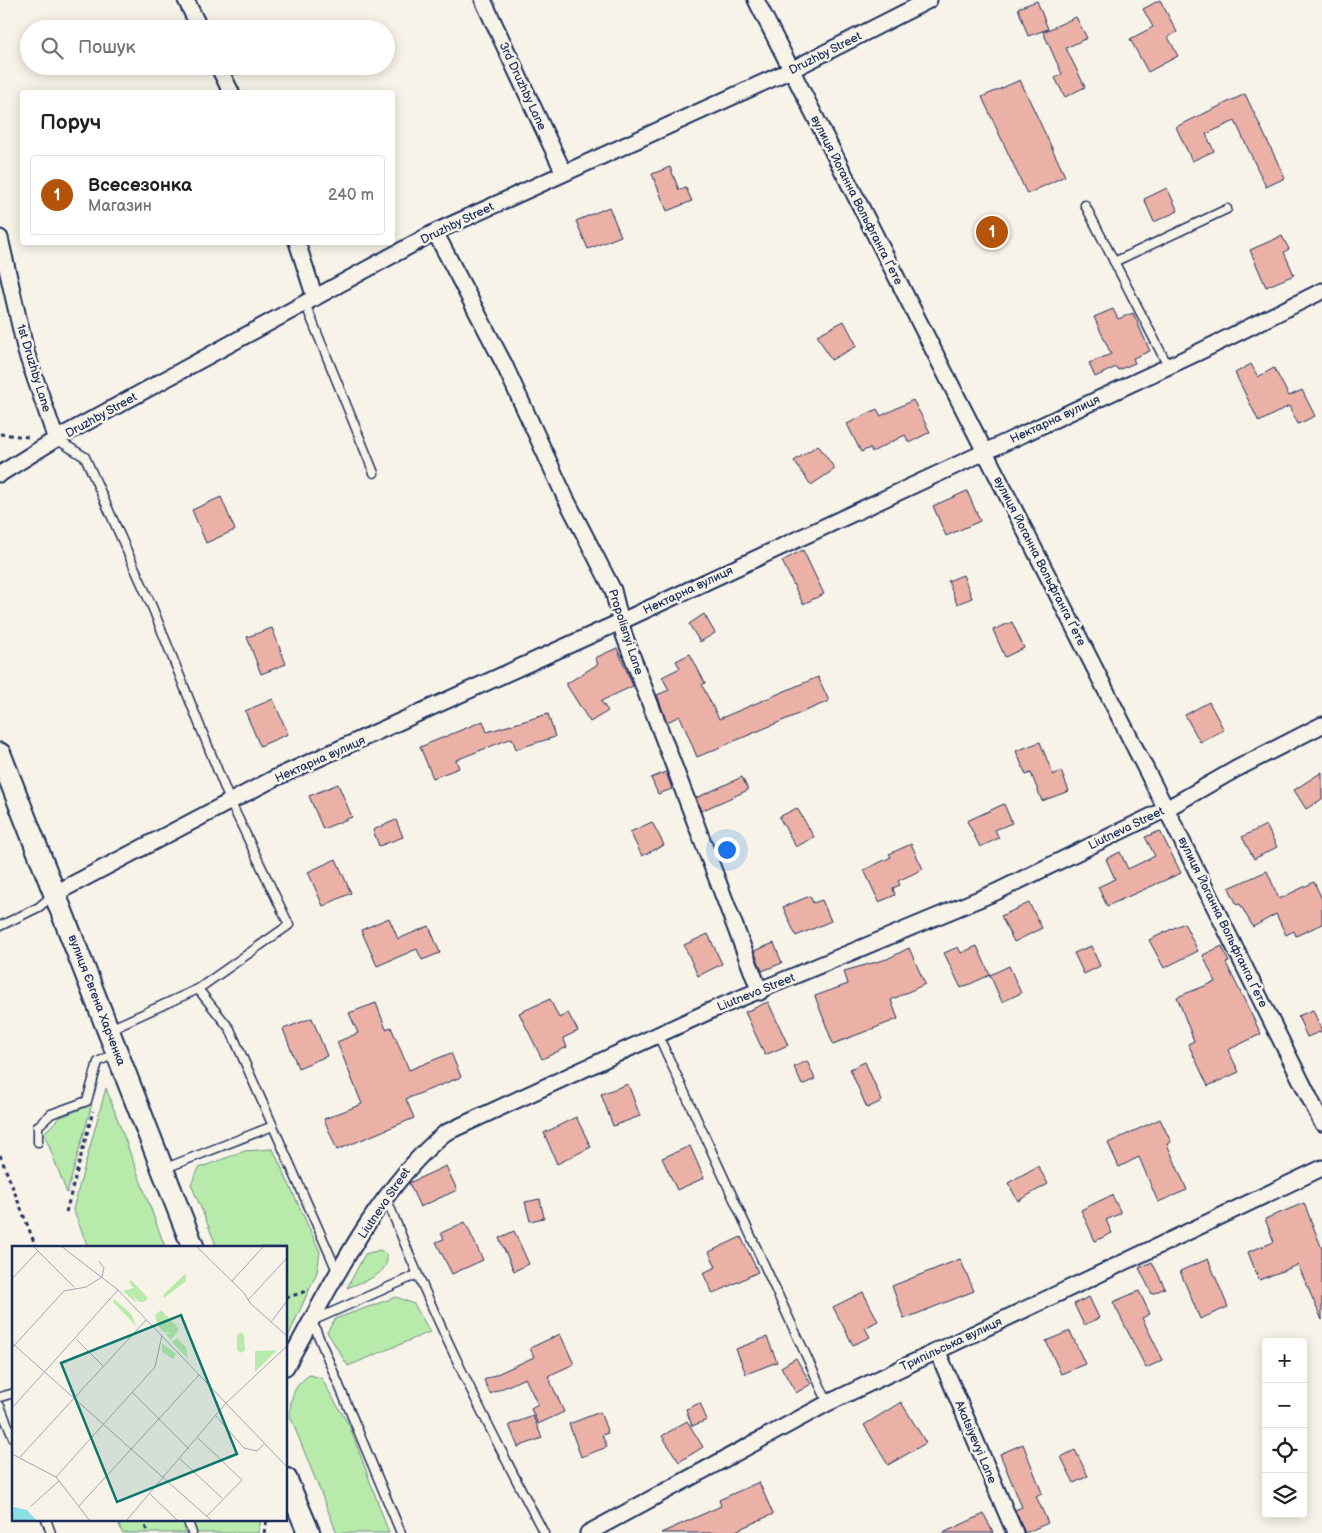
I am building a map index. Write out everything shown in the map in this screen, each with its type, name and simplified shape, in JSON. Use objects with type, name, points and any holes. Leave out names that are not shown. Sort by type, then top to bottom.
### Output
[{"type":"main road","name":"вулиця Євгена Харченка","points":[[0,754],[193,1246]]},
{"type":"main road","points":[[288,1484],[309,1533]]},
{"type":"street","points":[[186,0],[196,20]]},
{"type":"street","name":"3rd Druzhby Lane","points":[[483,0],[564,172]]},
{"type":"street","name":"вулиця Йоганна Вольфганга Ґете","points":[[756,0],[1166,808],[1322,1122]]},
{"type":"street","name":"Druzhby Street","points":[[0,474],[56,439],[435,232],[791,70],[929,0]]},
{"type":"street","points":[[222,75],[229,90]]},
{"type":"street","name":"Propolisnyi Lane","points":[[435,232],[504,364],[565,497],[613,590],[628,644],[760,992]]},
{"type":"street","name":"1st Druzhby Lane","points":[[0,238],[26,352],[56,439]]},
{"type":"street","points":[[298,245],[310,301]]},
{"type":"street","name":"Нектарна вулиця","points":[[56,893],[275,778],[622,621],[1168,366],[1322,291]]},
{"type":"street","name":"Liutneva Street","points":[[288,1363],[338,1273],[386,1197],[403,1172],[421,1153],[444,1134],[712,1010],[760,992],[996,892],[1166,808],[1236,768],[1322,725]]},
{"type":"street","name":"Трипільська вулиця","points":[[588,1533],[828,1403],[1322,1168]]},
{"type":"street","name":"Akatsiyevyi Lane","points":[[937,1350],[1015,1533]]},
{"type":"lane","points":[[1085,205],[1168,366]]},
{"type":"lane","points":[[1114,262],[1227,209]]},
{"type":"lane","points":[[310,301],[374,473]]},
{"type":"lane","points":[[56,439],[85,457],[153,609],[230,801],[289,925],[198,989],[108,1030]]},
{"type":"lane","points":[[0,926],[39,907],[56,893]]},
{"type":"lane","points":[[198,989],[230,1029],[338,1273]]},
{"type":"lane","points":[[658,1035],[828,1403]]},
{"type":"lane","points":[[38,1142],[38,1126],[51,1114],[87,1102],[98,1062],[117,1052]]},
{"type":"lane","points":[[163,1169],[273,1126]]},
{"type":"lane","points":[[386,1197],[416,1275],[488,1427],[544,1533]]},
{"type":"lane","points":[[401,1533],[312,1321],[416,1275]]},
{"type":"lane","points":[[0,1397],[12,1393]]},
{"type":"lane","points":[[0,1406],[12,1435]]},
{"type":"lane","points":[[46,1520],[51,1533]]},
{"type":"lane","points":[[187,1520],[192,1533]]},
{"type":"path","points":[[66,1212],[96,1102]]},
{"type":"path","points":[[0,1156],[36,1246]]},
{"type":"path","points":[[142,1520],[148,1533]]},
{"type":"path","points":[[264,1533],[266,1520]]},
{"type":"green space","points":[[106,1088],[165,1246],[88,1246],[73,1209]]},
{"type":"green space","points":[[92,1104],[67,1193],[44,1133],[59,1118]]},
{"type":"green space","points":[[273,1149],[320,1252],[317,1272],[288,1337],[288,1246],[217,1246],[191,1184],[199,1168],[245,1151]]},
{"type":"green space","points":[[380,1250],[387,1255],[387,1262],[384,1268],[374,1277],[347,1288],[365,1254]]},
{"type":"green space","points":[[396,1297],[414,1304],[430,1332],[348,1366],[327,1332],[335,1319]]},
{"type":"green space","points":[[310,1375],[321,1378],[350,1427],[389,1533],[337,1533],[290,1416],[294,1392],[300,1383]]},
{"type":"green space","points":[[117,1520],[261,1520],[258,1533],[122,1533]]},
{"type":"building","points":[[1160,0],[1177,32],[1168,37],[1178,56],[1148,72],[1130,39],[1153,27],[1143,9]]},
{"type":"building","points":[[1037,1],[1048,29],[1028,36],[1018,8]]},
{"type":"building","points":[[1076,17],[1087,38],[1066,48],[1085,87],[1065,97],[1055,78],[1062,74],[1043,32]]},
{"type":"building","points":[[1020,80],[1065,176],[1027,194],[982,97]]},
{"type":"building","points":[[1245,94],[1285,178],[1266,187],[1235,121],[1206,134],[1214,151],[1192,161],[1176,127]]},
{"type":"building","points":[[670,167],[679,190],[686,188],[692,201],[667,211],[652,174]]},
{"type":"building","points":[[1167,188],[1178,211],[1154,222],[1144,199]]},
{"type":"building","points":[[609,207],[621,236],[588,249],[576,221]]},
{"type":"building","points":[[1282,236],[1289,249],[1284,252],[1294,275],[1266,287],[1250,250]]},
{"type":"building","points":[[1113,309],[1118,319],[1133,313],[1150,351],[1133,358],[1135,363],[1118,370],[1116,367],[1095,377],[1089,363],[1111,354],[1094,317]]},
{"type":"building","points":[[844,321],[857,346],[831,360],[817,335]]},
{"type":"building","points":[[1251,364],[1258,377],[1274,368],[1289,396],[1302,390],[1315,416],[1298,424],[1289,406],[1259,422],[1235,373]]},
{"type":"building","points":[[913,400],[930,432],[909,443],[905,435],[872,452],[870,448],[861,452],[847,424],[877,409],[881,416]]},
{"type":"building","points":[[818,445],[835,469],[811,485],[794,461]]},
{"type":"building","points":[[967,491],[980,521],[946,536],[933,506]]},
{"type":"building","points":[[221,497],[235,530],[206,543],[192,510]]},
{"type":"building","points":[[803,550],[824,594],[803,604],[782,561]]},
{"type":"building","points":[[963,575],[972,598],[957,604],[948,581]]},
{"type":"building","points":[[704,614],[715,633],[700,642],[689,624]]},
{"type":"building","points":[[1012,622],[1024,648],[1005,657],[993,630]]},
{"type":"building","points":[[272,628],[286,664],[261,674],[247,637]]},
{"type":"building","points":[[617,648],[633,686],[601,701],[608,711],[590,722],[566,684],[598,664],[595,658]]},
{"type":"building","points":[[690,654],[705,683],[702,685],[719,719],[818,677],[829,701],[697,757],[680,716],[667,722],[657,695],[669,690],[662,677],[680,668],[676,661]]},
{"type":"building","points":[[273,699],[288,734],[260,746],[245,711]]},
{"type":"building","points":[[1209,702],[1224,730],[1200,742],[1185,715]]},
{"type":"building","points":[[548,714],[555,737],[516,749],[512,738],[456,760],[459,768],[433,778],[420,747],[483,721],[487,732]]},
{"type":"building","points":[[1040,742],[1053,775],[1061,771],[1069,791],[1042,801],[1031,773],[1026,775],[1016,751]]},
{"type":"building","points":[[666,772],[672,789],[658,794],[651,778]]},
{"type":"building","points":[[1322,772],[1322,799],[1306,809],[1294,790]]},
{"type":"building","points":[[742,777],[748,790],[701,811],[696,798]]},
{"type":"building","points":[[338,784],[352,817],[323,829],[309,796]]},
{"type":"building","points":[[1004,804],[1012,823],[995,830],[999,838],[980,847],[967,821]]},
{"type":"building","points":[[797,808],[814,837],[796,847],[779,817]]},
{"type":"building","points":[[396,820],[403,837],[379,846],[373,830]]},
{"type":"building","points":[[652,822],[664,845],[642,856],[630,832]]},
{"type":"building","points":[[1266,825],[1277,847],[1254,859],[1242,837]]},
{"type":"building","points":[[1160,831],[1181,873],[1107,906],[1098,887],[1115,879],[1106,859],[1120,852],[1128,869],[1155,856],[1145,837]]},
{"type":"building","points":[[911,844],[923,869],[898,881],[900,885],[893,888],[895,895],[879,902],[864,870],[891,857],[889,854]]},
{"type":"building","points":[[336,859],[351,893],[323,906],[308,872]]},
{"type":"building","points":[[1267,871],[1279,899],[1314,882],[1322,899],[1322,924],[1296,936],[1294,931],[1286,935],[1276,914],[1253,927],[1240,904],[1237,905],[1229,888]]},
{"type":"building","points":[[810,896],[813,903],[822,900],[831,921],[796,936],[783,907]]},
{"type":"building","points":[[1029,903],[1042,928],[1014,942],[1001,916]]},
{"type":"building","points":[[389,918],[398,939],[429,926],[440,953],[422,960],[417,949],[377,966],[361,930]]},
{"type":"building","points":[[1184,923],[1198,951],[1164,968],[1149,940]]},
{"type":"building","points":[[708,934],[722,964],[698,976],[684,945]]},
{"type":"building","points":[[774,943],[782,963],[762,971],[754,951]]},
{"type":"building","points":[[977,946],[990,975],[961,988],[944,953],[958,947],[961,953]]},
{"type":"building","points":[[1091,946],[1100,966],[1084,974],[1074,953]]},
{"type":"building","points":[[1222,946],[1229,962],[1226,963],[1261,1034],[1228,1050],[1239,1072],[1208,1086],[1188,1044],[1194,1041],[1177,997],[1215,982],[1203,955]]},
{"type":"building","points":[[909,948],[925,984],[891,1000],[898,1019],[833,1044],[815,996],[848,984],[844,971],[887,959]]},
{"type":"building","points":[[1009,966],[1021,993],[1002,1002],[990,975]]},
{"type":"building","points":[[550,999],[559,1018],[568,1013],[578,1031],[563,1038],[567,1047],[542,1059],[519,1013]]},
{"type":"building","points":[[768,1002],[788,1045],[765,1055],[745,1012]]},
{"type":"building","points":[[376,1003],[386,1029],[391,1027],[409,1070],[451,1053],[461,1077],[406,1099],[414,1118],[337,1150],[324,1119],[362,1104],[337,1042],[358,1033],[349,1013]]},
{"type":"building","points":[[1313,1010],[1322,1031],[1307,1037],[1298,1016]]},
{"type":"building","points":[[312,1018],[327,1056],[298,1068],[283,1029]]},
{"type":"building","points":[[807,1061],[815,1079],[802,1085],[794,1067]]},
{"type":"building","points":[[865,1062],[882,1101],[867,1108],[850,1069]]},
{"type":"building","points":[[628,1084],[640,1116],[613,1126],[601,1094]]},
{"type":"building","points":[[576,1117],[591,1147],[557,1164],[544,1133]]},
{"type":"building","points":[[1160,1119],[1171,1142],[1167,1144],[1187,1190],[1158,1202],[1139,1157],[1119,1167],[1108,1143]]},
{"type":"building","points":[[690,1146],[704,1178],[677,1190],[662,1158]]},
{"type":"building","points":[[446,1166],[457,1190],[420,1207],[409,1183]]},
{"type":"building","points":[[1038,1166],[1048,1184],[1018,1201],[1008,1183]]},
{"type":"building","points":[[1112,1195],[1121,1213],[1106,1220],[1112,1233],[1095,1241],[1081,1210]]},
{"type":"building","points":[[540,1199],[544,1218],[530,1221],[525,1202]]},
{"type":"building","points":[[1304,1203],[1322,1249],[1322,1320],[1298,1265],[1259,1280],[1248,1252],[1274,1242],[1265,1219]]},
{"type":"building","points":[[465,1222],[483,1260],[452,1274],[436,1242],[444,1239],[441,1233]]},
{"type":"building","points":[[514,1231],[529,1264],[514,1271],[499,1238]]},
{"type":"building","points":[[741,1237],[758,1272],[713,1294],[703,1273],[716,1267],[709,1252]]},
{"type":"building","points":[[960,1259],[974,1291],[904,1319],[892,1286]]},
{"type":"building","points":[[1208,1259],[1228,1307],[1200,1319],[1180,1271]]},
{"type":"building","points":[[1152,1262],[1165,1288],[1152,1294],[1139,1268]]},
{"type":"building","points":[[1139,1291],[1150,1314],[1142,1318],[1163,1360],[1146,1368],[1113,1302]]},
{"type":"building","points":[[863,1292],[878,1321],[865,1328],[870,1337],[853,1345],[833,1307]]},
{"type":"building","points":[[1089,1297],[1099,1318],[1084,1325],[1074,1304]]},
{"type":"building","points":[[1070,1331],[1085,1364],[1061,1374],[1046,1341]]},
{"type":"building","points":[[560,1334],[574,1364],[548,1376],[564,1412],[538,1424],[531,1409],[538,1405],[525,1378],[490,1394],[484,1380],[534,1357],[530,1348]]},
{"type":"building","points":[[767,1337],[777,1362],[746,1374],[736,1349]]},
{"type":"building","points":[[796,1358],[811,1384],[796,1393],[781,1367]]},
{"type":"building","points":[[901,1402],[926,1443],[888,1465],[864,1425]]},
{"type":"building","points":[[700,1403],[707,1420],[692,1426],[686,1409]]},
{"type":"building","points":[[600,1412],[608,1433],[602,1435],[607,1447],[581,1457],[569,1424]]},
{"type":"building","points":[[533,1416],[542,1438],[518,1447],[509,1425]]},
{"type":"building","points":[[687,1421],[703,1447],[679,1462],[662,1436]]},
{"type":"building","points":[[1023,1444],[1042,1493],[1036,1496],[1048,1523],[1025,1533],[1015,1510],[1022,1507],[1000,1454]]},
{"type":"building","points":[[1075,1450],[1088,1476],[1074,1483],[1061,1457]]},
{"type":"building","points":[[759,1482],[773,1514],[731,1533],[661,1533],[721,1506],[719,1500]]},
{"type":"building","points":[[984,1514],[993,1533],[943,1533]]},
{"type":"place","name":"Всесезонка","points":[[992,232]]}]
